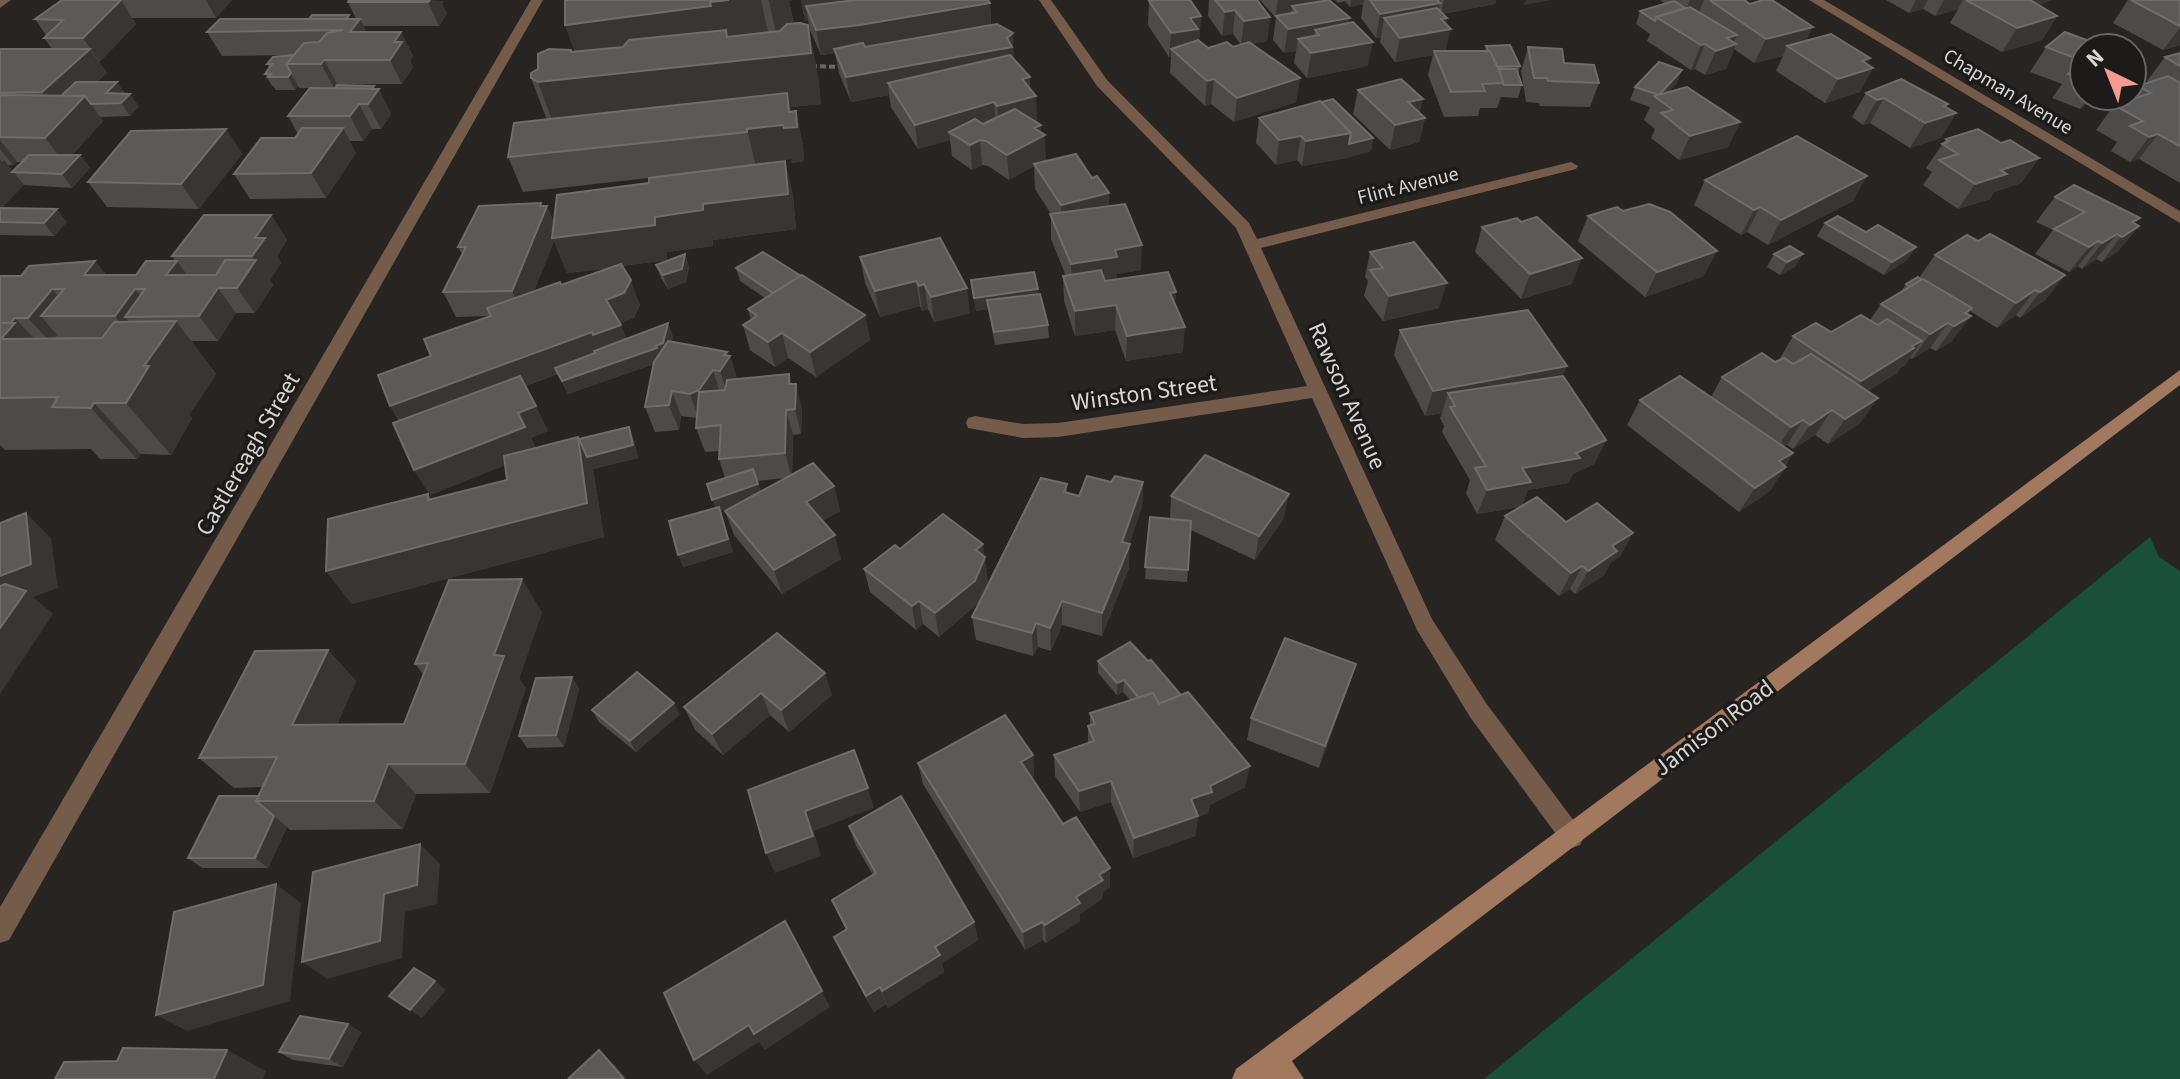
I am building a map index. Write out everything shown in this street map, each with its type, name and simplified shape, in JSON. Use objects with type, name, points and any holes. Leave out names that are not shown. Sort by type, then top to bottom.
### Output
[{"type":"main road","name":"Jamison Road","points":[[1246,1079],[1281,1069],[1572,837],[2056,467],[2180,376]]},
{"type":"street","points":[[0,4],[5,0]]},
{"type":"street","name":"Castlereagh Street","points":[[0,931],[537,0]]},
{"type":"street","name":"Chapman Avenue","points":[[1815,0],[2180,218]]},
{"type":"street","name":"Rawson Avenue","points":[[1049,1],[1102,83],[1233,214],[1254,245],[1424,624],[1478,710],[1572,837]]},
{"type":"street","name":"Flint Avenue","points":[[1254,245],[1571,166]]},
{"type":"street","name":"Winston Street","points":[[975,423],[1023,431],[1058,430],[1319,391]]},
{"type":"path","points":[[807,65],[833,68],[851,62]]},
{"type":"green space","points":[[2150,537],[2159,557],[2180,571],[2180,1079],[1484,1079]]},
{"type":"building","points":[[62,0],[121,0],[83,38],[44,38],[63,20],[35,19]]},
{"type":"building","points":[[349,0],[430,0],[348,2]]},
{"type":"building","points":[[565,0],[729,0],[710,2],[711,6],[565,25]]},
{"type":"building","points":[[856,0],[988,0],[990,3],[816,30],[806,6]]},
{"type":"building","points":[[1190,0],[1201,16],[1190,18],[1198,29],[1171,33],[1149,1]]},
{"type":"building","points":[[1215,0],[1257,0],[1270,17],[1244,21],[1235,10],[1225,12]]},
{"type":"building","points":[[1329,0],[1350,18],[1288,29],[1276,16],[1297,12],[1292,6]]},
{"type":"building","points":[[1370,0],[1437,0],[1440,3],[1380,14]]},
{"type":"building","points":[[1744,0],[1750,4],[1772,0],[1813,27],[1766,39],[1711,1]]},
{"type":"building","points":[[1966,0],[2030,0],[2057,16],[2017,28]]},
{"type":"building","points":[[2131,0],[2180,0],[2180,26]]},
{"type":"building","points":[[1674,1],[1685,8],[1656,17],[1655,21],[1640,11]]},
{"type":"building","points":[[1690,7],[1737,35],[1727,38],[1736,44],[1716,51],[1656,17]]},
{"type":"building","points":[[1437,8],[1447,18],[1441,19],[1451,29],[1400,38],[1384,18]]},
{"type":"building","points":[[312,15],[349,15],[346,19],[309,19]]},
{"type":"building","points":[[220,19],[360,19],[350,32],[401,32],[394,42],[402,42],[390,60],[324,60],[321,64],[286,64],[304,43],[319,42],[327,33],[343,30],[207,32]]},
{"type":"building","points":[[1353,22],[1373,42],[1311,53],[1298,39],[1319,35],[1315,30]]},
{"type":"building","points":[[787,24],[808,25],[811,53],[538,82],[531,78],[531,73],[538,69],[538,54],[549,49],[571,52],[623,47],[629,40],[726,30],[727,37],[780,31]]},
{"type":"building","points":[[997,24],[1013,33],[1007,38],[1012,47],[846,77],[834,49],[863,43],[865,47]]},
{"type":"building","points":[[2065,32],[2068,33],[2068,55],[2046,47]]},
{"type":"building","points":[[1831,34],[1870,58],[1862,61],[1873,68],[1838,79],[1787,46]]},
{"type":"building","points":[[1198,40],[1208,48],[1227,42],[1233,47],[1249,42],[1300,78],[1237,98],[1214,79],[1207,81],[1171,49]]},
{"type":"building","points":[[1510,45],[1520,66],[1497,67],[1486,46]]},
{"type":"building","points":[[1528,47],[1562,49],[1564,63],[1594,65],[1599,83],[1534,78]]},
{"type":"building","points":[[0,49],[90,49],[42,92],[0,93]]},
{"type":"building","points":[[1434,51],[1490,51],[1505,83],[1482,84],[1485,91],[1451,92]]},
{"type":"building","points":[[2180,53],[2180,66],[2165,57]]},
{"type":"building","points":[[294,55],[286,64],[291,73],[288,77],[268,77],[271,74],[265,74],[272,64],[267,64],[273,57]]},
{"type":"building","points":[[1010,55],[1030,77],[1022,79],[1036,96],[997,106],[994,102],[915,125],[888,83]]},
{"type":"building","points":[[1659,62],[1682,70],[1659,95],[1635,87]]},
{"type":"building","points":[[1499,69],[1516,69],[1522,85],[1504,85]]},
{"type":"building","points":[[2168,76],[2180,83],[2180,146],[2158,134],[2149,137],[2130,126],[2143,121],[2127,112],[2148,112],[2148,94],[2151,93],[2148,91],[2148,83]]},
{"type":"building","points":[[1401,79],[1423,99],[1408,102],[1425,118],[1395,125],[1358,90]]},
{"type":"building","points":[[1901,79],[1948,104],[1944,106],[1956,113],[1925,123],[1884,98],[1877,100],[1866,93]]},
{"type":"building","points":[[76,82],[117,82],[106,93],[130,94],[121,103],[91,104],[85,96],[61,96]]},
{"type":"building","points":[[337,85],[374,86],[371,89],[335,88]]},
{"type":"building","points":[[1687,87],[1740,122],[1690,136],[1661,113],[1673,110],[1654,96]]},
{"type":"building","points":[[310,88],[379,89],[368,104],[359,104],[350,116],[288,116]]},
{"type":"building","points":[[787,93],[789,112],[796,111],[797,127],[784,128],[783,125],[747,129],[747,132],[508,157],[514,123]]},
{"type":"building","points":[[0,95],[85,96],[45,138],[0,137]]},
{"type":"building","points":[[1333,99],[1373,138],[1349,144],[1351,133],[1321,102]]},
{"type":"building","points":[[1320,101],[1351,133],[1306,141],[1301,136],[1279,140],[1259,118]]},
{"type":"building","points":[[1015,109],[1041,125],[1034,128],[1045,135],[1007,155],[986,141],[980,140],[970,145],[949,132],[975,119],[983,124]]},
{"type":"building","points":[[302,128],[343,128],[311,173],[234,174],[261,138],[295,138]]},
{"type":"building","points":[[226,129],[181,184],[88,182],[131,131]]},
{"type":"building","points":[[1978,129],[2001,143],[2010,140],[2039,158],[2001,170],[2007,174],[1975,184],[1939,160],[1958,154],[1942,144],[1949,141],[1946,139]]},
{"type":"building","points":[[1797,136],[1867,176],[1781,220],[1760,207],[1754,210],[1705,180]]},
{"type":"building","points":[[1076,154],[1092,178],[1097,176],[1109,193],[1061,205],[1034,164]]},
{"type":"building","points":[[29,155],[80,155],[62,174],[12,172]]},
{"type":"building","points":[[785,161],[788,194],[703,204],[703,210],[655,217],[655,225],[552,238],[557,195],[649,183],[649,178]]},
{"type":"building","points":[[2074,185],[2140,218],[2132,222],[2139,226],[2122,237],[2117,234],[2089,247],[2054,229],[2085,212],[2055,197]]},
{"type":"building","points":[[541,203],[540,206],[547,206],[512,291],[443,292],[466,247],[458,247],[479,206]]},
{"type":"building","points":[[1125,204],[1142,245],[1115,250],[1117,257],[1071,264],[1050,214]]},
{"type":"building","points":[[1649,204],[1670,212],[1717,251],[1657,272],[1588,216],[1617,207],[1623,211]]},
{"type":"building","points":[[0,208],[57,209],[44,223],[0,222]]},
{"type":"building","points":[[204,215],[271,215],[255,238],[265,238],[252,256],[172,256]]},
{"type":"building","points":[[1838,216],[1866,232],[1878,225],[1916,247],[1892,262],[1825,223]]},
{"type":"building","points":[[1537,217],[1582,258],[1530,274],[1482,227],[1517,218],[1521,222]]},
{"type":"building","points":[[1990,234],[2065,275],[2016,303],[1935,255],[1967,235],[1978,241]]},
{"type":"building","points":[[940,238],[967,288],[931,297],[924,284],[919,286],[916,281],[875,291],[860,257]]},
{"type":"building","points":[[1414,242],[1447,283],[1389,296],[1370,270],[1383,268],[1370,252]]},
{"type":"building","points":[[1790,246],[1803,254],[1787,262],[1774,254]]},
{"type":"building","points":[[763,252],[801,276],[773,293],[736,268]]},
{"type":"building","points":[[685,254],[682,269],[663,275],[656,265]]},
{"type":"building","points":[[225,260],[256,260],[237,288],[218,288],[199,316],[125,317],[145,289],[135,289],[115,316],[41,316],[64,289],[52,289],[28,318],[0,323],[0,276],[21,276],[29,266],[95,261],[84,275],[136,275],[146,261],[177,261],[166,275],[216,275]]},
{"type":"building","points":[[621,264],[631,280],[624,293],[606,300],[621,325],[593,335],[592,332],[390,406],[378,375],[431,356],[424,339],[491,316],[487,308]]},
{"type":"building","points":[[1101,270],[1105,281],[1168,272],[1176,292],[1170,293],[1185,327],[1127,336],[1116,305],[1075,311],[1063,276]]},
{"type":"building","points":[[1034,272],[1038,289],[974,298],[971,280]]},
{"type":"building","points":[[802,275],[865,315],[810,352],[782,333],[768,342],[743,325],[757,316],[748,309]]},
{"type":"building","points":[[1918,277],[1922,280],[1910,287],[1906,284]]},
{"type":"building","points":[[1923,279],[1972,308],[1965,313],[1971,316],[1954,326],[1948,323],[1930,334],[1881,304]]},
{"type":"building","points":[[1040,294],[1048,325],[994,332],[987,300]]},
{"type":"building","points":[[1528,310],[1567,366],[1433,391],[1400,330]]},
{"type":"building","points":[[1861,315],[1878,325],[1887,319],[1922,341],[1861,381],[1793,336],[1816,323],[1831,332]]},
{"type":"building","points":[[176,321],[144,366],[149,366],[126,403],[94,403],[91,408],[52,407],[58,397],[0,398],[0,323],[15,323],[1,339],[102,338],[114,322]]},
{"type":"building","points":[[668,323],[663,343],[657,348],[562,381],[555,368],[594,351]]},
{"type":"building","points":[[668,341],[727,352],[724,355],[730,356],[720,371],[713,370],[699,390],[690,394],[672,391],[669,405],[645,407],[654,362]]},
{"type":"building","points":[[1762,353],[1775,362],[1784,358],[1793,364],[1811,354],[1878,398],[1845,419],[1832,410],[1810,425],[1803,420],[1791,427],[1722,377]]},
{"type":"building","points":[[789,374],[789,384],[796,384],[795,409],[786,410],[785,453],[719,459],[721,425],[696,428],[699,392],[725,390],[727,380]]},
{"type":"building","points":[[520,376],[536,406],[518,413],[525,427],[414,470],[393,423]]},
{"type":"building","points":[[1563,376],[1606,440],[1576,453],[1580,458],[1522,468],[1531,482],[1487,490],[1475,468],[1486,466],[1450,407],[1455,406],[1448,393]]},
{"type":"building","points":[[1680,376],[1793,453],[1779,461],[1786,467],[1755,488],[1640,400]]},
{"type":"building","points":[[629,427],[633,445],[587,457],[579,439]]},
{"type":"building","points":[[578,437],[587,503],[326,571],[328,519],[428,494],[428,500],[507,480],[504,456]]},
{"type":"building","points":[[1205,455],[1289,494],[1259,536],[1171,496]]},
{"type":"building","points":[[813,463],[834,486],[806,502],[835,535],[774,570],[725,511]]},
{"type":"building","points":[[753,469],[758,484],[712,500],[707,484]]},
{"type":"building","points":[[1087,476],[1111,482],[1115,476],[1143,482],[1122,542],[1130,544],[1102,613],[1062,601],[1050,628],[1036,623],[1032,633],[972,617],[1041,478],[1067,484],[1064,492],[1079,496]]},
{"type":"building","points":[[1537,497],[1566,522],[1597,503],[1633,533],[1612,546],[1617,551],[1588,571],[1582,566],[1571,573],[1505,516]]},
{"type":"building","points":[[719,507],[728,539],[678,555],[669,521]]},
{"type":"building","points":[[26,513],[31,564],[0,576],[0,523]]},
{"type":"building","points":[[943,514],[983,544],[976,550],[985,557],[975,581],[935,613],[919,601],[912,606],[864,569],[895,545],[900,549]]},
{"type":"building","points":[[1150,517],[1191,521],[1188,570],[1145,567]]},
{"type":"building","points":[[522,579],[494,655],[504,656],[465,764],[388,764],[374,801],[256,801],[277,757],[199,758],[255,651],[328,650],[292,725],[404,724],[428,663],[415,664],[449,580]]},
{"type":"building","points":[[5,584],[26,591],[0,628],[0,586]]},
{"type":"building","points":[[777,633],[825,673],[781,710],[761,693],[712,734],[684,707]]},
{"type":"building","points":[[1285,638],[1356,664],[1325,746],[1251,718]]},
{"type":"building","points":[[1130,642],[1148,661],[1151,660],[1181,695],[1159,704],[1153,693],[1139,698],[1124,680],[1117,683],[1098,661]]},
{"type":"building","points":[[637,672],[674,703],[630,741],[592,710]]},
{"type":"building","points":[[572,677],[556,735],[519,736],[536,678]]},
{"type":"building","points":[[1188,692],[1250,766],[1210,786],[1212,792],[1191,799],[1198,816],[1134,838],[1111,781],[1079,791],[1054,755],[1094,741],[1088,726],[1095,724],[1090,713],[1153,693],[1159,704]]},
{"type":"building","points":[[1005,715],[1033,755],[1021,762],[1063,824],[1076,817],[1110,868],[1099,875],[1103,880],[1076,897],[1080,903],[1045,925],[1042,922],[1023,932],[918,763]]},
{"type":"building","points":[[854,750],[868,788],[805,811],[813,836],[766,853],[748,790]]},
{"type":"building","points":[[219,796],[259,796],[256,801],[274,816],[255,858],[188,858]]},
{"type":"building","points":[[901,796],[974,922],[935,947],[940,955],[882,991],[880,987],[866,996],[834,937],[847,929],[832,900],[876,873],[849,826]]},
{"type":"building","points":[[420,844],[417,885],[384,894],[380,941],[302,962],[313,872]]},
{"type":"building","points":[[276,884],[263,985],[156,1015],[174,912]]},
{"type":"building","points":[[785,921],[822,991],[754,1034],[749,1025],[694,1060],[664,993]]},
{"type":"building","points":[[414,968],[435,981],[410,1010],[389,996]]},
{"type":"building","points":[[300,1016],[348,1024],[329,1059],[279,1052]]},
{"type":"building","points":[[123,1048],[227,1050],[214,1079],[55,1079],[64,1062],[117,1061]]},
{"type":"building","points":[[599,1050],[624,1079],[568,1079]]}]
